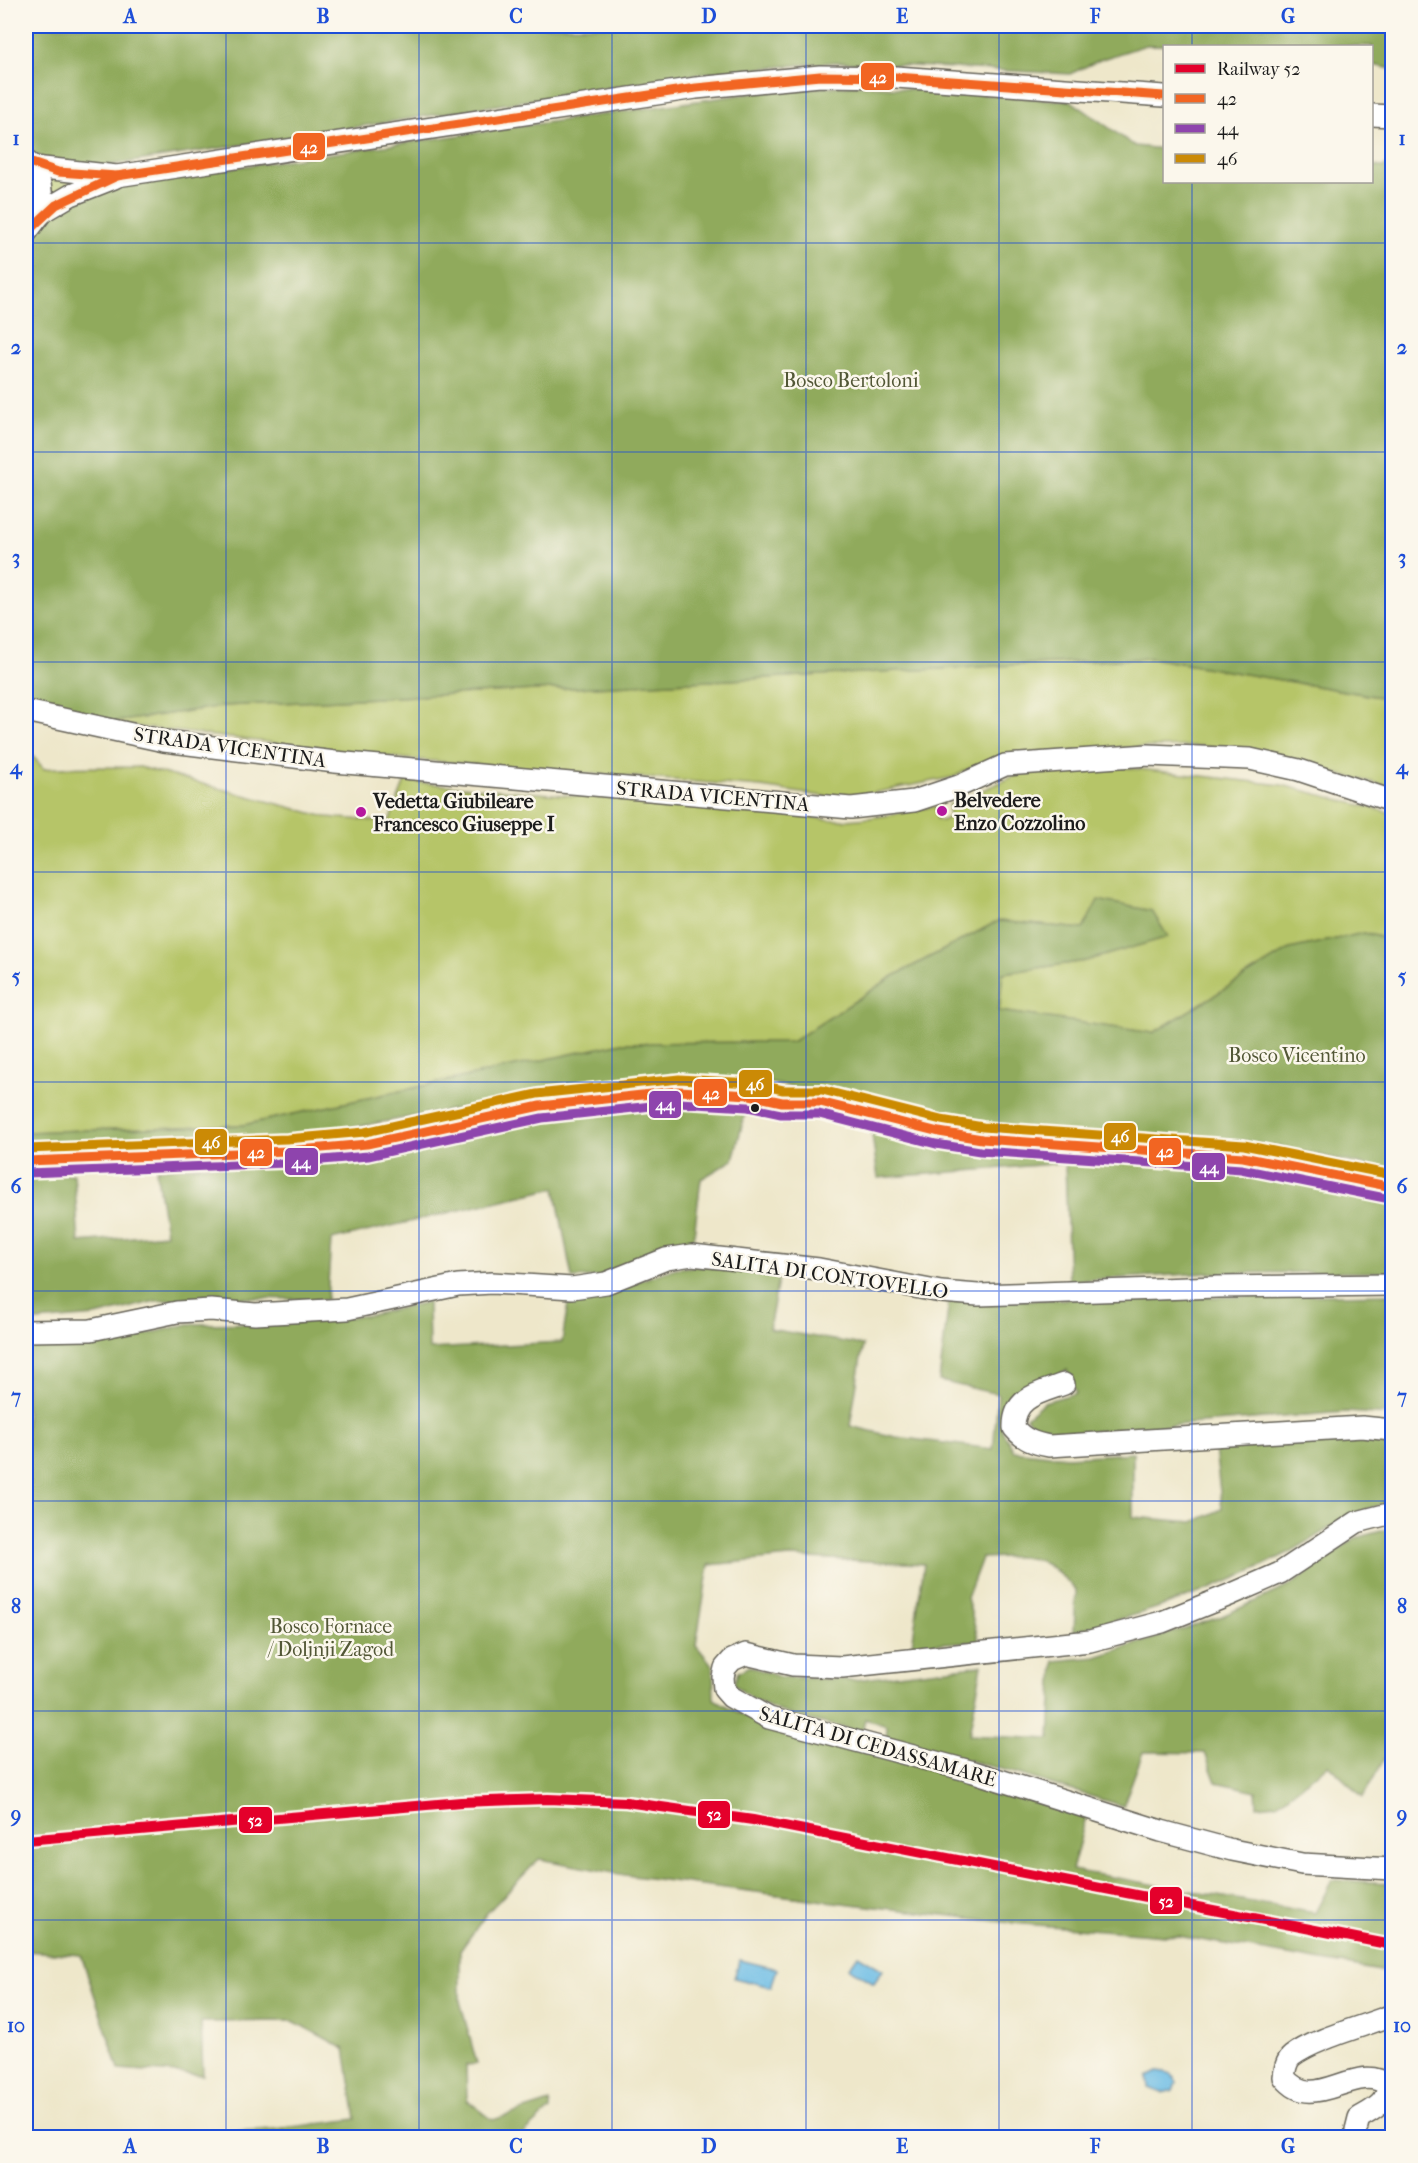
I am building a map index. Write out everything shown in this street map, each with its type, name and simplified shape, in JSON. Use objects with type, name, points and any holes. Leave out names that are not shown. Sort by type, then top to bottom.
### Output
[{"type":"main road","points":[[26,1161],[213,1152],[288,1151],[367,1144],[540,1106],[679,1091],[750,1095],[782,1102],[820,1102],[939,1132],[982,1139],[1170,1150],[1243,1157],[1392,1187]]},
{"type":"street","points":[[34,211],[117,176],[696,88],[820,76],[896,77],[1163,96]]},
{"type":"street","points":[[1373,115],[1392,116]]},
{"type":"street","points":[[28,166],[117,176]]},
{"type":"street","points":[[26,233],[42,194],[28,166]]},
{"type":"street","name":"STRADA VICENTINA","points":[[26,711],[164,741],[402,769],[451,771],[851,808],[914,801],[959,786],[1005,765],[1116,756],[1180,755],[1250,759],[1299,770],[1392,801]]},
{"type":"street","name":"SALITA DI CONTOVELLO","points":[[26,1330],[91,1330],[177,1312],[211,1310],[255,1314],[347,1309],[458,1286],[492,1283],[572,1288],[606,1283],[638,1268],[692,1255],[819,1269],[941,1292],[978,1295],[1218,1287],[1392,1285]]},
{"type":"street","points":[[1064,1384],[1020,1403],[1013,1414],[1014,1428],[1021,1436],[1033,1443],[1049,1446],[1272,1431],[1362,1427],[1392,1430]]},
{"type":"street","name":"SALITA DI CEDASSAMARE","points":[[1392,1513],[1357,1522],[1280,1573],[1242,1590],[1162,1622],[1116,1634],[1059,1645],[842,1667],[793,1665],[746,1654],[732,1660],[725,1668],[723,1677],[724,1689],[731,1697],[769,1718],[974,1772],[1161,1831],[1232,1850],[1302,1864],[1392,1869]]},
{"type":"street","points":[[1358,2138],[1356,2130],[1359,2118],[1382,2103],[1388,2095],[1388,2085],[1379,2078],[1370,2077],[1325,2090],[1302,2092],[1284,2077],[1285,2067],[1290,2057],[1305,2049],[1392,2015]]},
{"type":"green space","points":[[26,26],[1392,26],[1392,69],[1373,65],[1373,45],[1146,45],[1102,59],[1070,74],[836,62],[704,73],[105,166],[52,162],[26,151]]},
{"type":"green space","name":"Bosco Bertoloni","points":[[855,85],[1071,101],[1135,146],[1163,149],[1163,183],[1373,183],[1373,166],[1383,167],[1392,162],[1392,699],[1151,658],[223,706],[107,723],[26,705],[26,245],[48,216],[105,186],[760,92]]},
{"type":"green space","points":[[47,175],[83,179],[51,196]]},
{"type":"green space","points":[[1151,658],[1392,699],[1392,787],[1240,751],[1201,746],[1119,748],[1008,756],[974,766],[954,777],[842,799],[761,787],[407,759],[107,723],[223,706]]},
{"type":"green space","points":[[26,749],[44,769],[140,767],[326,817],[389,822],[405,781],[570,796],[749,807],[840,820],[864,819],[935,806],[937,819],[942,821],[949,817],[949,805],[1019,774],[1094,764],[1282,785],[1392,813],[1392,940],[1364,933],[1290,949],[1153,1033],[999,1011],[1002,973],[1086,961],[1083,929],[998,921],[892,977],[792,1042],[622,1043],[243,1125],[26,1132]]},
{"type":"green space","name":"Bosco Vicentino","points":[[1098,900],[1152,911],[1168,937],[1086,961],[1003,973],[999,1011],[1153,1033],[1290,949],[1364,933],[1392,940],[1392,1172],[1343,1160],[1242,1141],[1192,1136],[996,1130],[972,1127],[787,1086],[742,1080],[675,1077],[629,1078],[266,1143],[26,1152],[26,1132],[243,1125],[622,1043],[792,1042],[892,977],[998,921],[1083,929]]},
{"type":"green space","points":[[674,1101],[746,1110],[733,1160],[701,1179],[693,1243],[659,1251],[599,1277],[572,1278],[555,1188],[331,1240],[327,1300],[214,1297],[156,1301],[96,1316],[26,1322],[26,1175],[74,1174],[79,1242],[166,1234],[156,1169],[211,1165],[270,1167],[321,1163],[431,1146],[526,1121]]},
{"type":"green space","points":[[871,1128],[1247,1172],[1392,1200],[1392,1272],[1209,1273],[1069,1281],[1065,1163],[878,1178]]},
{"type":"green space","name":"Bosco Fornace / Doljnji Zagod","points":[[706,1266],[779,1275],[769,1329],[863,1345],[850,1426],[896,1437],[993,1449],[998,1394],[939,1381],[949,1301],[1392,1294],[1392,1415],[1346,1412],[1059,1434],[1036,1429],[1026,1417],[1044,1402],[1076,1393],[1067,1370],[1018,1392],[1007,1406],[1002,1430],[1014,1451],[1067,1457],[1133,1453],[1133,1517],[1193,1522],[1222,1509],[1215,1449],[1323,1439],[1392,1443],[1392,1503],[1349,1517],[1261,1567],[1209,1589],[1128,1617],[1074,1631],[1076,1590],[1053,1569],[1044,1563],[1024,1557],[982,1558],[967,1598],[979,1641],[912,1645],[924,1564],[790,1557],[709,1565],[696,1645],[713,1666],[714,1699],[741,1714],[1086,1817],[1072,1870],[1315,1913],[1332,1880],[1392,1883],[1392,1973],[1178,1936],[1011,1923],[817,1900],[625,1875],[539,1859],[487,1913],[460,1951],[460,2001],[477,2064],[466,2065],[467,2100],[493,2120],[550,2102],[550,2110],[520,2137],[165,2137],[164,2135],[275,2129],[356,2119],[345,2049],[293,2021],[201,2022],[203,2075],[119,2069],[81,1955],[26,1951],[26,1344],[43,1340],[124,1340],[188,1324],[293,1323],[371,1315],[428,1302],[429,1349],[562,1342],[569,1297],[598,1295],[676,1268]]},
{"type":"green space","points":[[1392,1528],[1392,1745],[1363,1797],[1328,1765],[1277,1804],[1257,1806],[1256,1791],[1216,1782],[1205,1753],[1143,1752],[1123,1806],[1005,1770],[886,1739],[887,1726],[865,1719],[862,1732],[794,1716],[747,1695],[734,1684],[738,1672],[749,1666],[780,1677],[854,1680],[982,1665],[969,1735],[1050,1739],[1054,1661],[1096,1657],[1220,1617],[1291,1585],[1355,1538]]},
{"type":"water","points":[[858,1955],[883,1970],[874,1983],[849,1968]]},
{"type":"water","points":[[740,1960],[777,1969],[771,1987],[734,1978]]},
{"type":"water","points":[[1158,2072],[1169,2074],[1175,2079],[1177,2082],[1174,2090],[1162,2093],[1149,2088],[1148,2077]]},
{"type":"rail line","name":"52","points":[[26,1840],[461,1802],[548,1799],[626,1802],[753,1820],[1392,1945]]},
{"type":"transit line","name":"42","points":[[26,161],[58,172],[117,176],[696,88],[820,76],[896,77],[1163,96]]},
{"type":"transit line","name":"42","points":[[26,233],[56,205],[117,176]]},
{"type":"transit line","name":"46","points":[[26,1149],[287,1139],[365,1132],[537,1094],[679,1079],[752,1083],[783,1090],[822,1090],[941,1120],[983,1127],[1244,1145],[1392,1175]]},
{"type":"transit line","name":"42","points":[[26,1161],[288,1151],[367,1144],[540,1106],[679,1091],[750,1095],[782,1102],[820,1102],[939,1132],[982,1139],[1243,1157],[1392,1187]]},
{"type":"transit line","name":"44","points":[[27,1173],[288,1163],[368,1156],[542,1118],[679,1103],[748,1107],[781,1114],[819,1114],[936,1144],[980,1151],[1241,1169],[1390,1199]]},
{"type":"place","name":"Belvedere Enzo Cozzolino","points":[[942,811]]},
{"type":"place","name":"Vedetta Giubileare Francesco Giuseppe I","points":[[361,812]]}]
